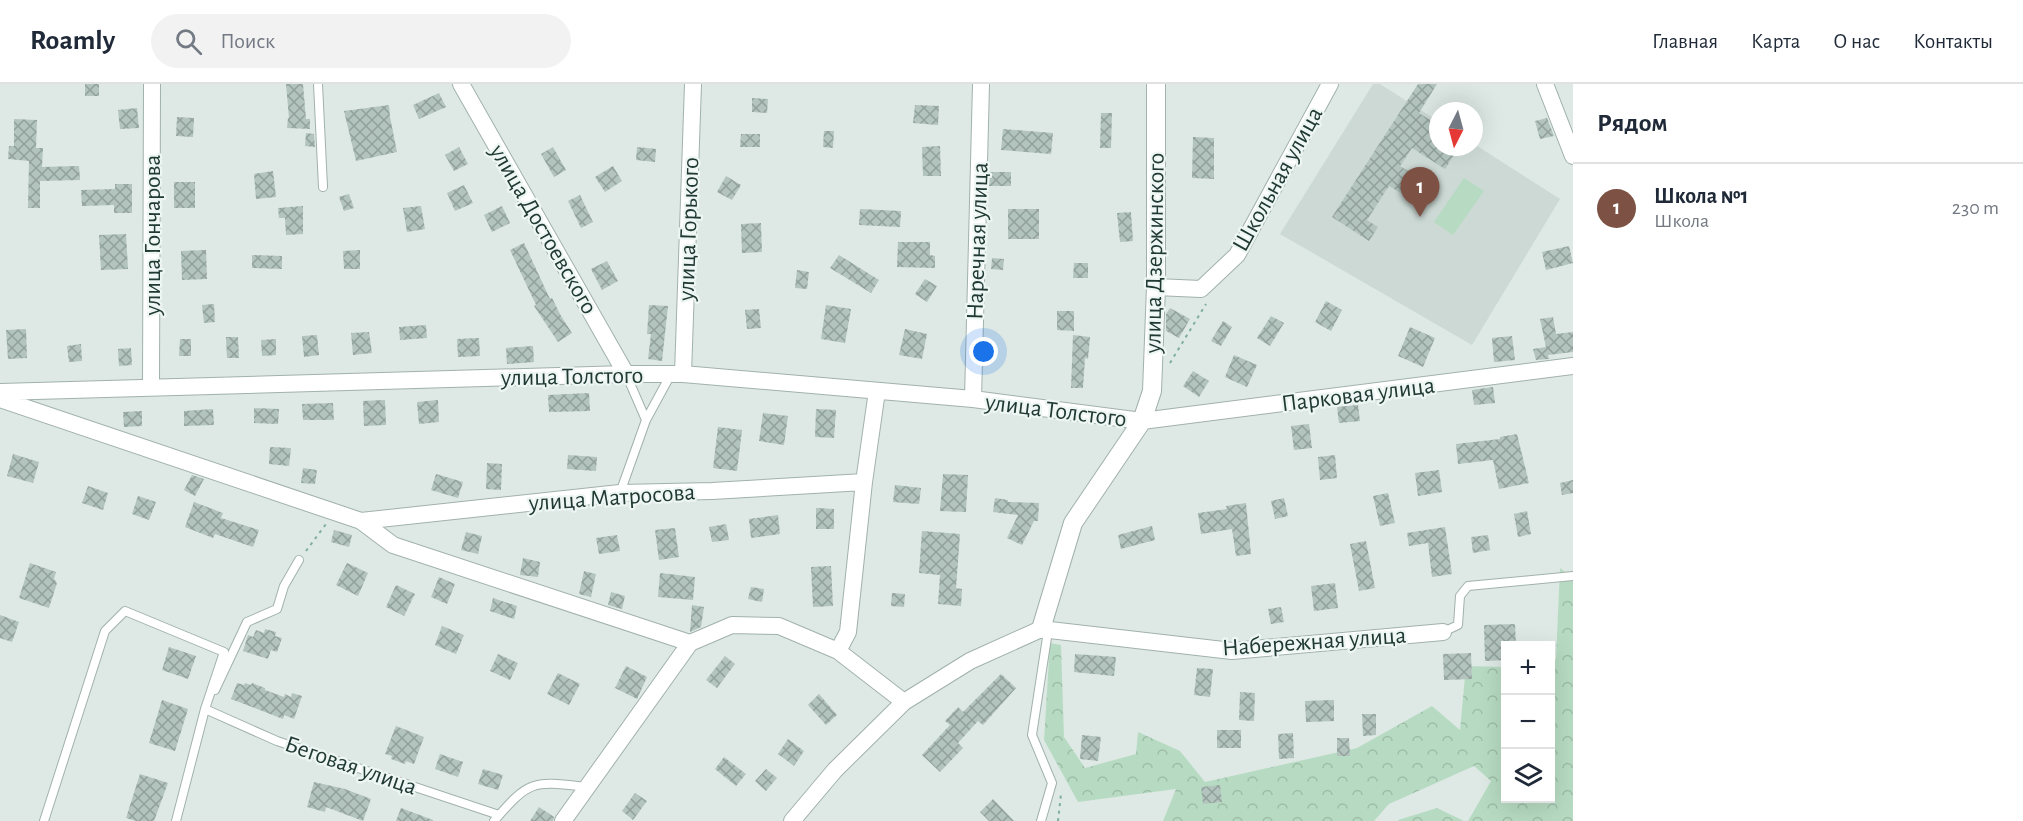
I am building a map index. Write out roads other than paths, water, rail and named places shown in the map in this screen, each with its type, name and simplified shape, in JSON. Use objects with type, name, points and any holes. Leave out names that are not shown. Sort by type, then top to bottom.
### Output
[{"type":"street","name":"улица Гончарова","points":[[151,387],[152,84]]},
{"type":"street","name":"улица Достоевского","points":[[461,84],[626,374]]},
{"type":"street","name":"улица Горького","points":[[677,374],[693,84]]},
{"type":"street","name":"Наречная улица","points":[[972,399],[981,84]]},
{"type":"street","name":"улица Дзержинского","points":[[1142,421],[1152,391],[1156,287],[1156,84]]},
{"type":"street","name":"Школьная улица","points":[[1156,287],[1201,289],[1237,255],[1330,84]]},
{"type":"street","points":[[1545,84],[1573,156]]},
{"type":"street","name":"Парковая улица","points":[[1142,421],[1573,366]]},
{"type":"street","name":"улица Толстого","points":[[0,392],[677,374],[972,399],[1142,421]]},
{"type":"street","points":[[838,651],[848,632],[864,482],[877,391]]},
{"type":"street","points":[[0,399],[361,521],[393,545],[690,643]]},
{"type":"street","points":[[792,821],[835,771],[904,702],[970,661],[1045,630],[1073,523],[1142,421]]},
{"type":"street","name":"улица Матросова","points":[[361,521],[620,493],[712,491],[864,482]]},
{"type":"street","points":[[563,821],[690,643],[732,625],[779,626],[838,651],[904,702]]},
{"type":"street","name":"Набережная улица","points":[[1045,630],[1232,651],[1443,632]]},
{"type":"lane","points":[[318,84],[323,187]]},
{"type":"lane","points":[[626,374],[646,420]]},
{"type":"lane","points":[[620,493],[646,420],[677,374]]},
{"type":"lane","points":[[205,709],[223,676],[247,622],[277,609],[284,586],[299,560]]},
{"type":"lane","points":[[1443,632],[1458,625],[1460,596],[1468,586],[1573,576]]},
{"type":"lane","points":[[44,821],[105,631],[125,611],[224,652],[205,709],[176,821]]},
{"type":"lane","points":[[1041,821],[1052,783],[1032,735],[1045,630]]},
{"type":"lane","name":"Беговая улица","points":[[205,709],[277,741],[496,818]]},
{"type":"lane","points":[[496,818],[517,794],[542,782],[587,787]]},
{"type":"place","name":"Школа №1","points":[[1420,217]]}]
